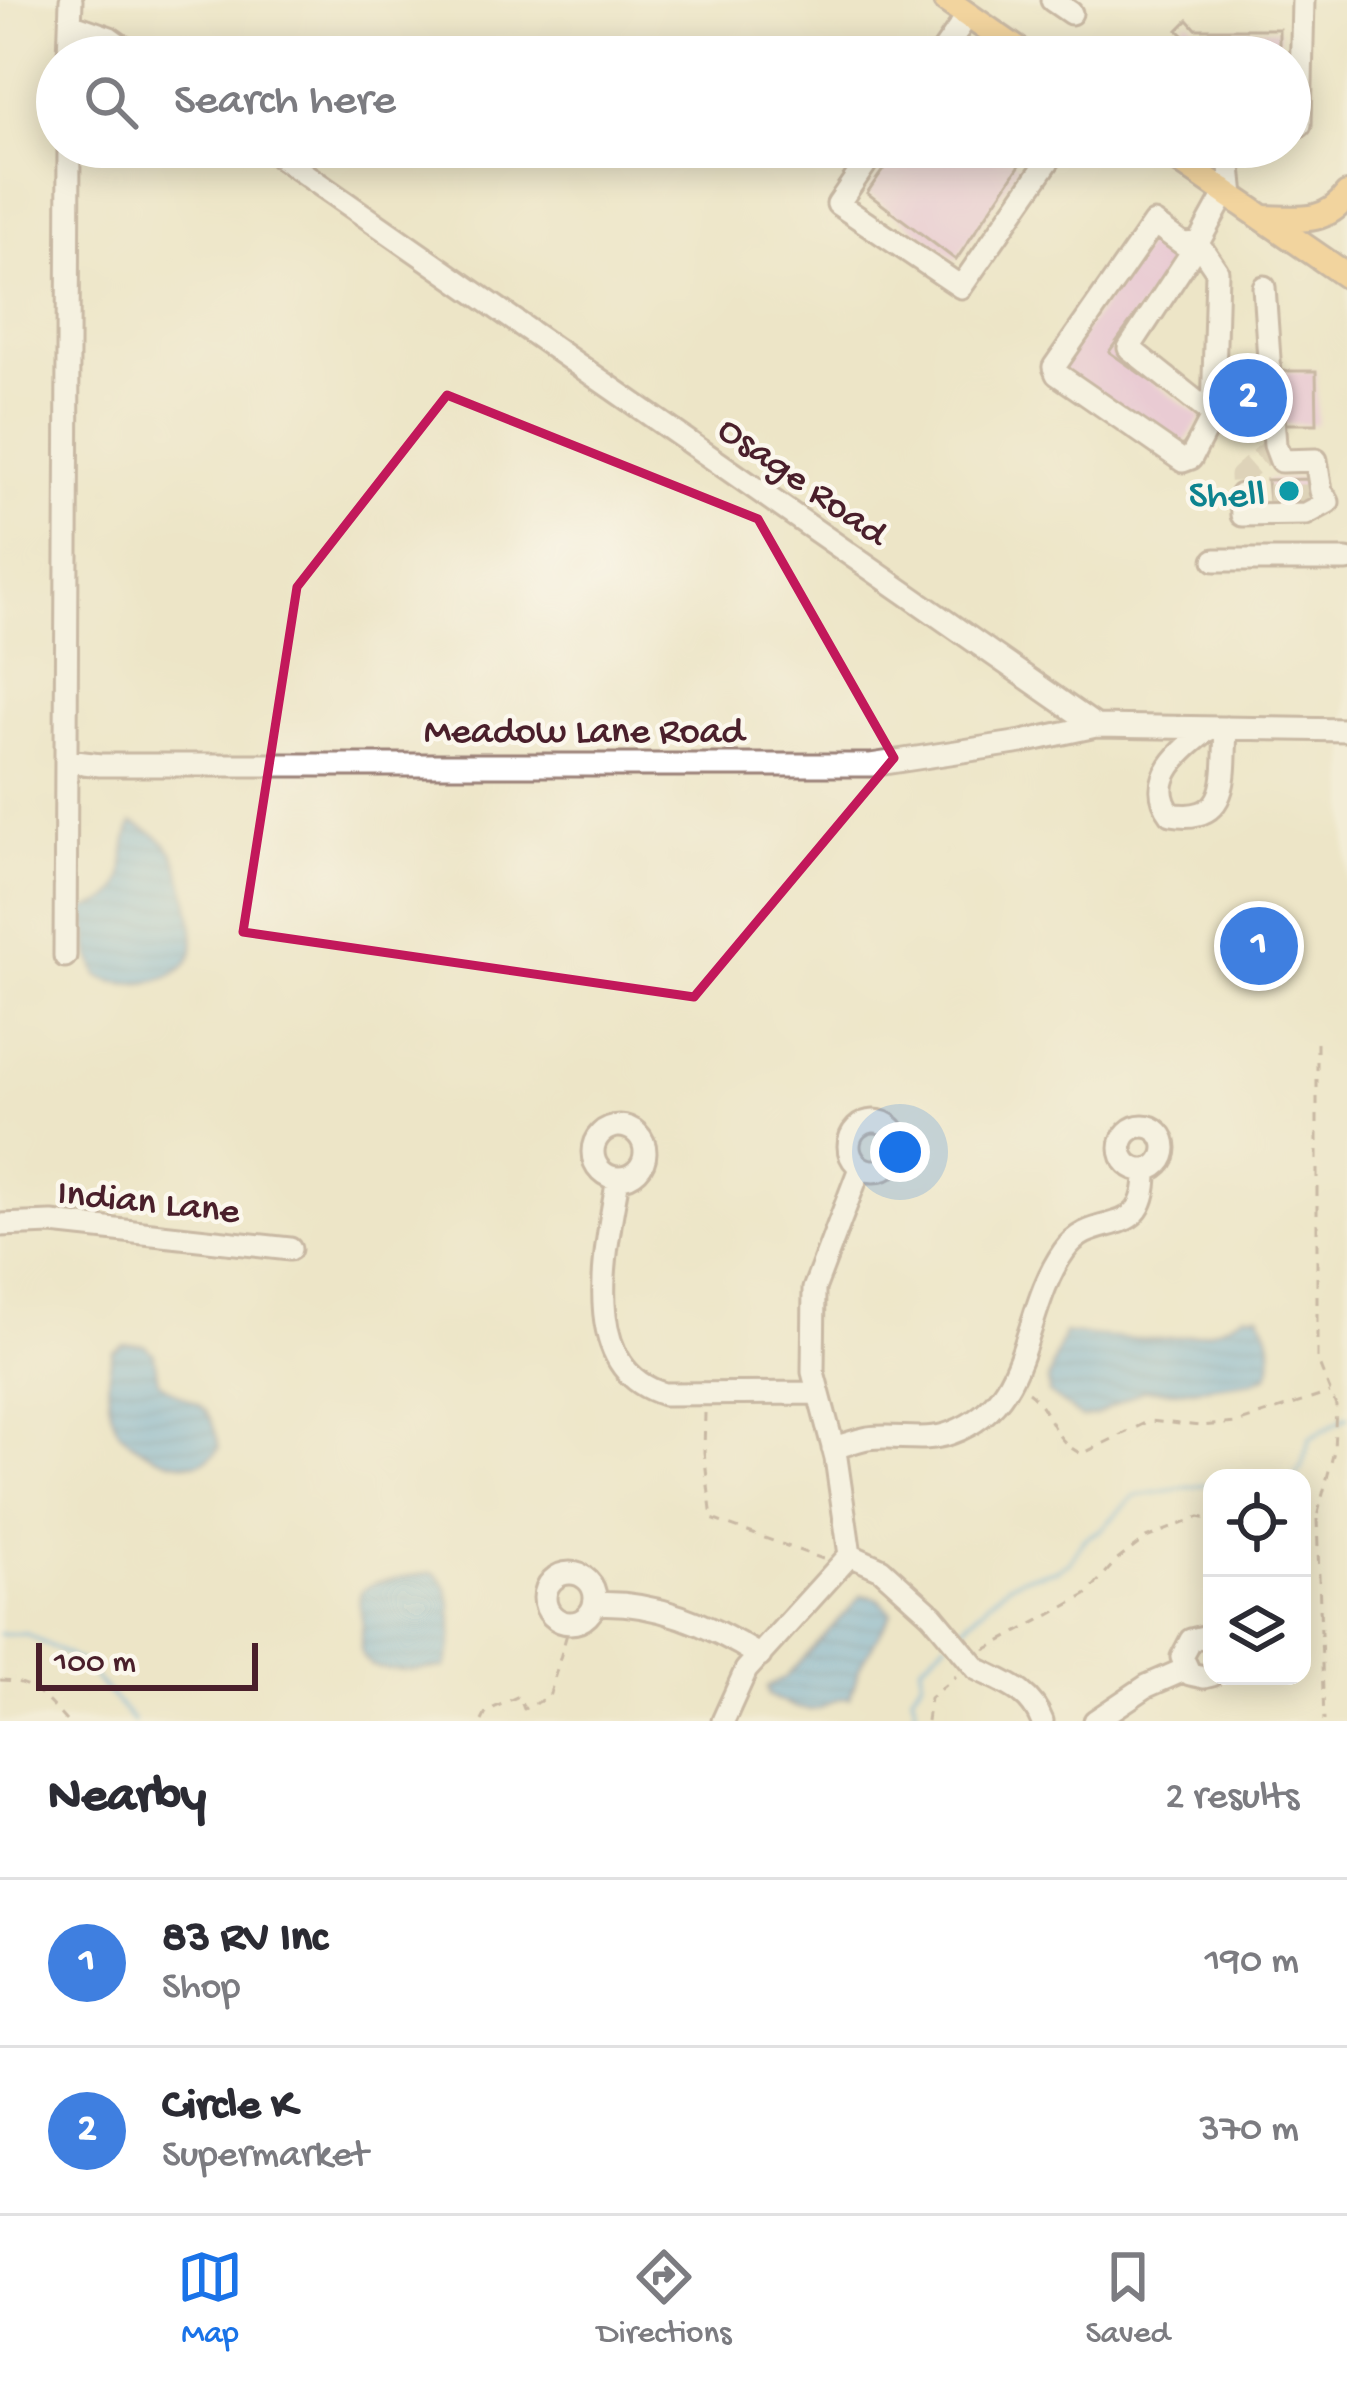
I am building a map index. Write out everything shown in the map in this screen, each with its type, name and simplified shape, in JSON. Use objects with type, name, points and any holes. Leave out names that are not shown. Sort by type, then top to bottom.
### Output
[{"type":"main road","points":[[946,0],[998,36]]},
{"type":"main road","points":[[1191,168],[1347,276]]},
{"type":"main road","points":[[1264,218],[1316,219],[1329,214],[1347,196]]},
{"type":"street","points":[[71,0],[72,36]]},
{"type":"street","points":[[1303,36],[1304,0]]},
{"type":"street","points":[[954,36],[968,15]]},
{"type":"street","points":[[73,25],[104,36]]},
{"type":"street","points":[[65,956],[69,168]]},
{"type":"street","name":"Osage Road","points":[[296,168],[1096,726]]},
{"type":"street","points":[[862,168],[838,203],[961,287],[1039,168]]},
{"type":"street","points":[[1213,415],[1129,348],[1230,194],[1229,168]]},
{"type":"street","points":[[1154,223],[1183,244],[1198,243],[1217,272],[1213,415],[1191,458],[1183,461],[1054,367],[1154,223]]},
{"type":"street","points":[[1241,495],[1242,515],[1306,514],[1328,502],[1321,491],[1316,460],[1281,461],[1275,445],[1264,286]]},
{"type":"street","points":[[1215,560],[1347,560]]},
{"type":"street","points":[[1096,726],[1347,730]]},
{"type":"street","name":"Meadow Lane Road","points":[[68,761],[100,765],[871,765],[1096,726]]},
{"type":"street","points":[[723,1721],[746,1670],[846,1560],[832,1448],[816,1393],[814,1289],[860,1168]]},
{"type":"street","points":[[832,1448],[870,1438],[948,1434],[997,1403],[1012,1382],[1034,1313],[1064,1249],[1079,1236],[1142,1207],[1146,1170]]},
{"type":"street","points":[[618,1178],[606,1252],[606,1331],[611,1352],[644,1388],[664,1394],[816,1393]]},
{"type":"street","name":"Indian Lane","points":[[0,1225],[52,1222],[290,1249]]},
{"type":"street","points":[[846,1560],[881,1569],[932,1616],[972,1665],[1022,1690],[1042,1721]]},
{"type":"street","points":[[573,1574],[588,1581],[594,1604],[585,1618],[569,1623],[554,1617],[546,1604],[547,1588],[558,1576],[573,1574]]},
{"type":"street","points":[[594,1604],[616,1602],[679,1617],[724,1634],[760,1656]]},
{"type":"street","points":[[1203,1638],[1186,1645],[1182,1657],[1186,1669],[1203,1676]]},
{"type":"street","points":[[1095,1721],[1147,1686],[1186,1669]]},
{"type":"path","points":[[1318,1034],[1318,1359],[1336,1406],[1334,1451],[1316,1517],[1324,1721]]},
{"type":"path","points":[[1012,1382],[1036,1397],[1050,1426],[1082,1454],[1149,1421],[1202,1426],[1237,1423],[1330,1393]]},
{"type":"path","points":[[705,1394],[704,1452],[712,1520],[846,1560]]},
{"type":"path","points":[[1311,1517],[1316,1517]]},
{"type":"path","points":[[928,1721],[930,1698],[972,1665],[1086,1595],[1116,1561],[1145,1538],[1203,1518]]},
{"type":"path","points":[[482,1721],[488,1712],[519,1696],[524,1708],[549,1697],[569,1623]]},
{"type":"path","points":[[0,1680],[36,1689],[66,1721]]},
{"type":"highlighted area","points":[[447,395],[758,519],[894,758],[694,997],[243,932],[297,587]]},
{"type":"water","points":[[132,823],[158,837],[175,858],[189,903],[193,948],[176,973],[131,984],[98,976],[84,909],[102,904],[119,887]]},
{"type":"water","points":[[1244,1314],[1259,1314],[1271,1344],[1268,1375],[1254,1381],[1178,1391],[1143,1390],[1081,1418],[1049,1393],[1048,1380],[1064,1333],[1133,1339],[1181,1337],[1204,1333]]},
{"type":"water","points":[[124,1345],[145,1345],[154,1354],[158,1380],[203,1408],[219,1448],[209,1458],[196,1463],[163,1459],[121,1432],[111,1412],[108,1386],[113,1352]]},
{"type":"water","points":[[432,1572],[440,1578],[450,1601],[451,1645],[445,1668],[395,1670],[372,1665],[361,1649],[361,1593],[379,1581]]},
{"type":"water","points":[[862,1595],[877,1598],[892,1613],[860,1666],[850,1698],[808,1710],[769,1696],[767,1687],[785,1678]]},
{"type":"building","points":[[1188,20],[1196,29],[1279,29],[1279,36],[1184,36],[1178,30]]},
{"type":"building","points":[[884,168],[1018,168],[956,260],[867,193]]},
{"type":"building","points":[[1153,234],[1180,253],[1109,352],[1202,417],[1179,451],[1059,367]]},
{"type":"building","points":[[1278,371],[1316,371],[1317,424],[1278,424]]},
{"type":"building","points":[[1235,373],[1261,373],[1262,422],[1235,422]]},
{"type":"building","name":"Shell","points":[[1311,479],[1311,501],[1269,501],[1267,480]]},
{"type":"waterway","points":[[1300,1469],[1310,1438],[1347,1417]]},
{"type":"waterway","points":[[955,1634],[1007,1585],[1069,1562],[1084,1539],[1102,1529],[1134,1496],[1203,1485]]},
{"type":"waterway","points":[[0,1634],[26,1634],[81,1662],[133,1721]]},
{"type":"waterway","points":[[906,1721],[916,1709],[912,1694],[922,1679],[921,1665],[946,1642]]},
{"type":"tunnel","points":[[1275,445],[1240,476],[1241,495],[1325,495]]},
{"type":"place","name":"Circle K","points":[[1248,398]]},
{"type":"place","name":"Shell","points":[[1289,491]]},
{"type":"place","name":"83 RV Inc","points":[[1259,946]]}]
